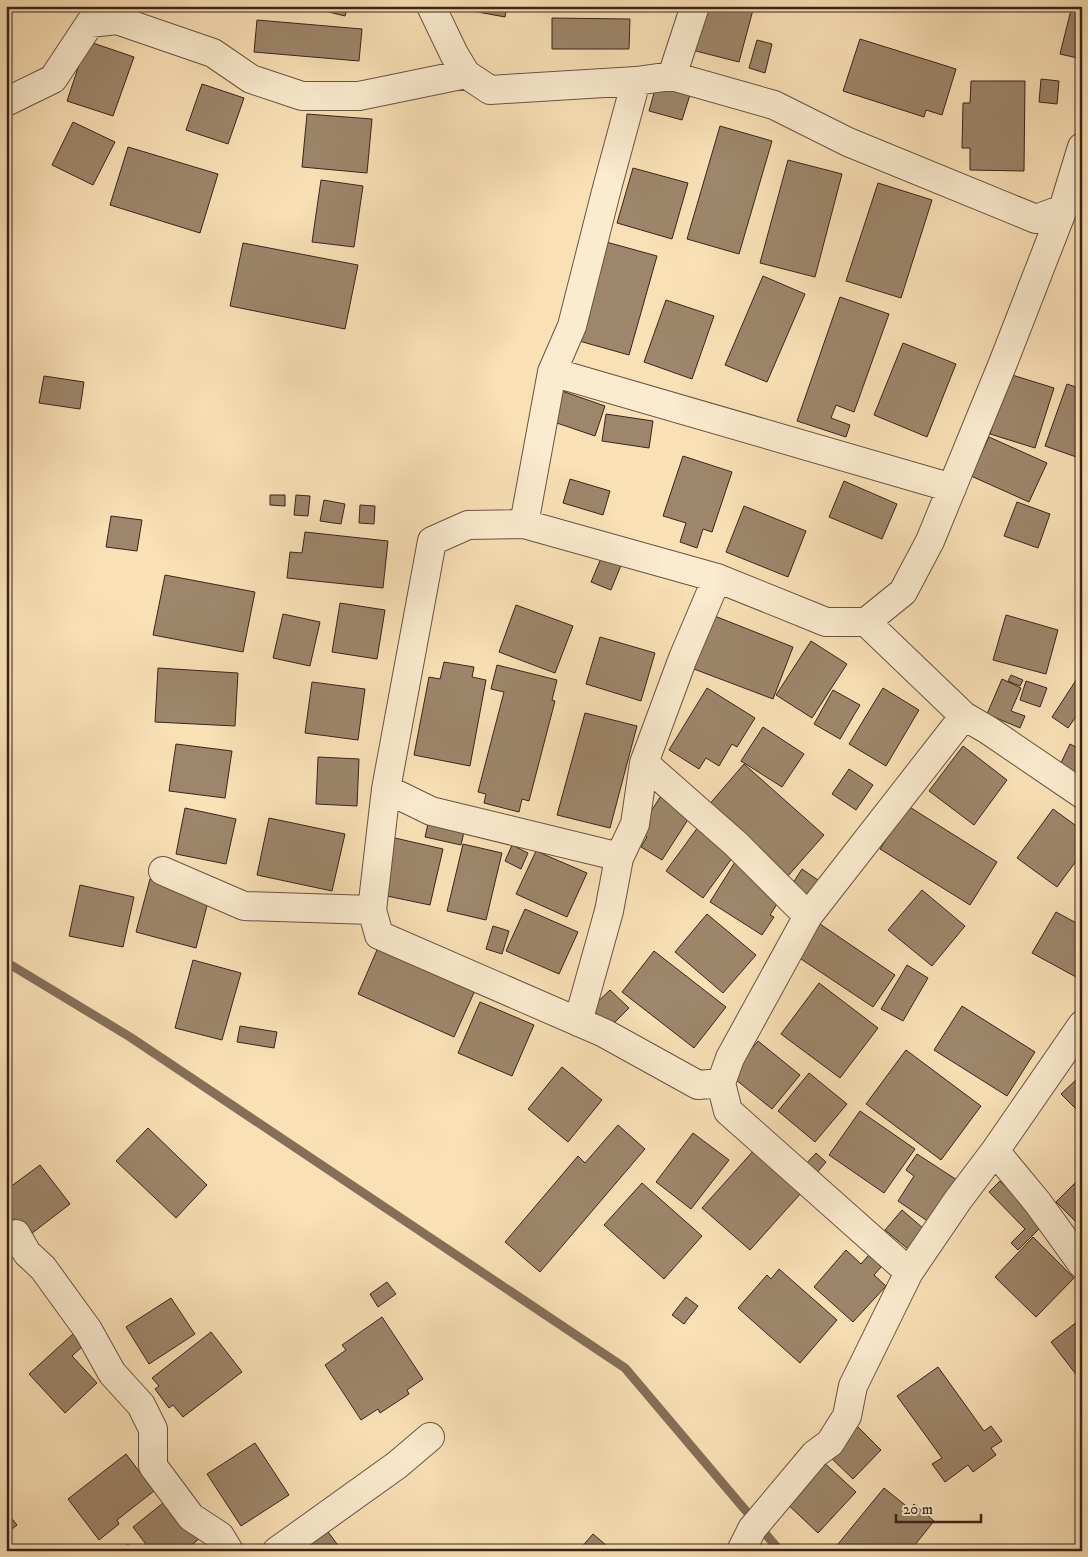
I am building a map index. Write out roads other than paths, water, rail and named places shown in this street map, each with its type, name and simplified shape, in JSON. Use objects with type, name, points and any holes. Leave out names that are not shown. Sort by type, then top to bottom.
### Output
[{"type":"street","points":[[431,6],[454,54],[466,74],[490,90],[636,81],[672,76],[774,105],[848,142],[1036,219],[1063,210]]},
{"type":"street","points":[[672,76],[695,6]]},
{"type":"street","points":[[6,102],[52,79],[90,23],[117,20],[213,53],[251,79],[302,96],[359,96],[466,74]]},
{"type":"street","points":[[524,524],[552,372],[572,326],[636,81]]},
{"type":"street","points":[[721,1083],[698,1085],[604,1033],[379,935],[372,910],[386,789],[432,541],[468,525],[524,524],[717,578],[826,622],[866,622],[903,592],[930,541],[1063,210],[1082,147]]},
{"type":"street","points":[[552,372],[952,488]]},
{"type":"street","points":[[578,1022],[608,911],[619,858],[635,824],[644,763],[683,658],[717,578]]},
{"type":"street","points":[[866,622],[964,716],[988,730],[1082,794]]},
{"type":"street","points":[[909,1272],[728,1111],[721,1083],[730,1058],[808,916],[964,716]]},
{"type":"street","points":[[644,763],[736,844],[808,916]]},
{"type":"street","points":[[386,789],[431,811],[619,858]]},
{"type":"street","points":[[163,871],[244,906],[372,910]]},
{"type":"street","points":[[741,1551],[752,1529],[815,1454],[830,1443],[847,1416],[853,1386],[909,1272],[1082,1025]]},
{"type":"street","points":[[995,1151],[1038,1203],[1082,1264]]},
{"type":"street","points":[[16,1234],[28,1254],[43,1268],[88,1330],[112,1373],[141,1405],[153,1429],[153,1466],[191,1518],[218,1546]]},
{"type":"street","points":[[277,1551],[397,1465],[430,1437]]},
{"type":"waterway","points":[[6,962],[130,1037],[625,1368],[780,1551]]}]
